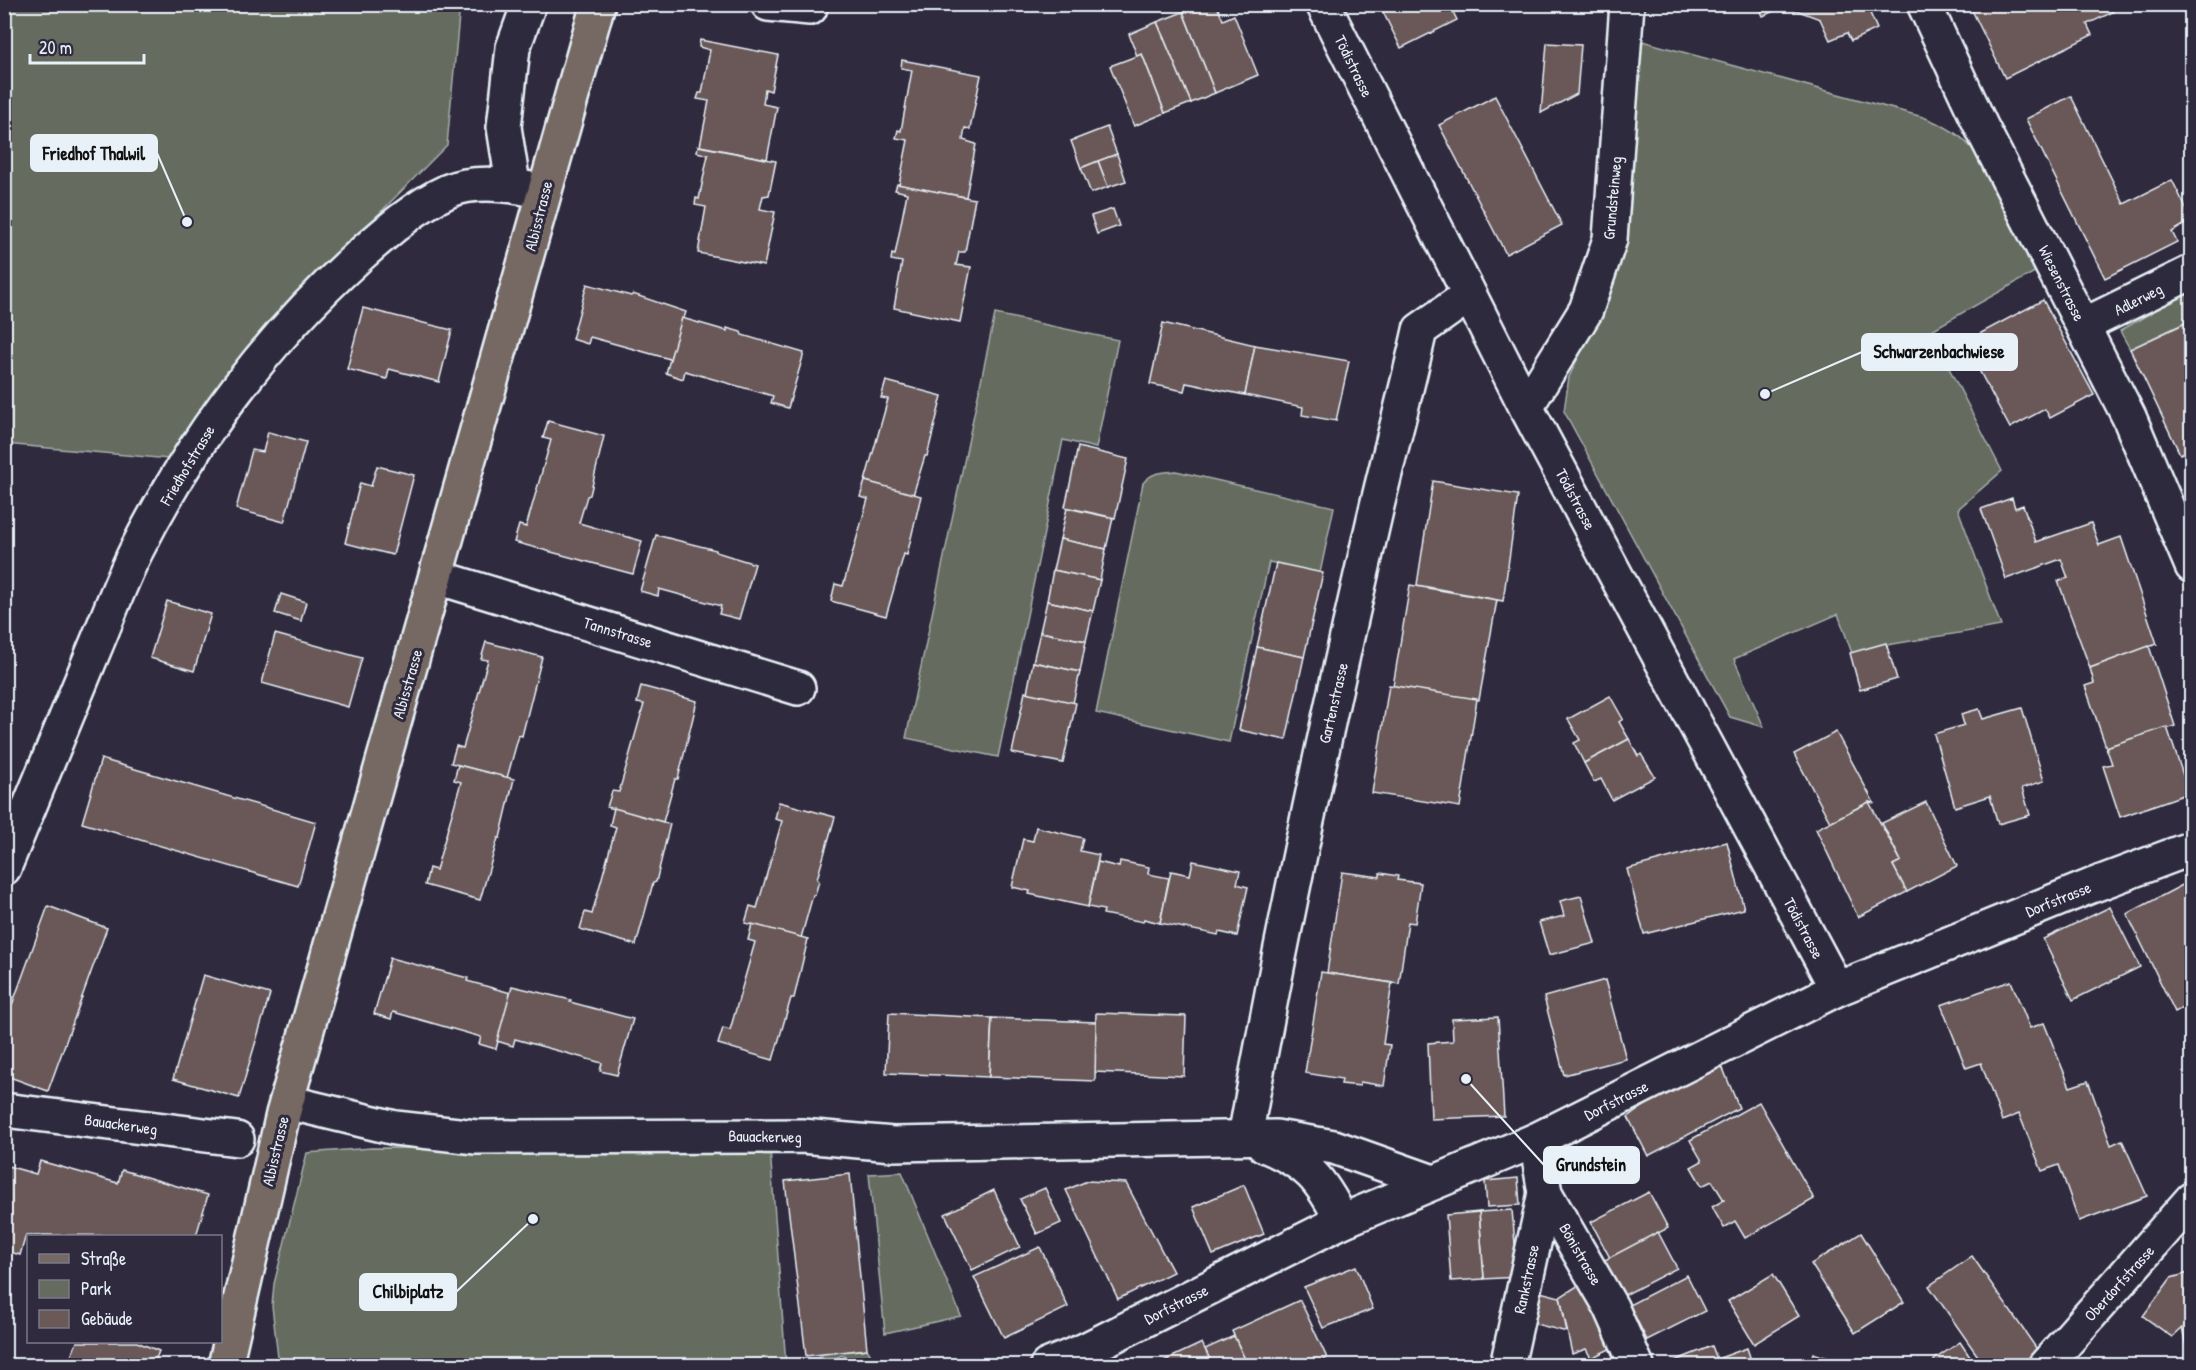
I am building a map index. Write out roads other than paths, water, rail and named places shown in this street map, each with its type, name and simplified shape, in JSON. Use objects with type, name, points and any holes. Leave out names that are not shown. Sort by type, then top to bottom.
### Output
[{"type":"main road","name":"Albisstrasse","points":[[225,1365],[287,1101],[437,577],[528,188],[598,4]]},
{"type":"street","points":[[528,188],[504,127],[513,48],[529,4]]},
{"type":"street","points":[[768,4],[810,8]]},
{"type":"street","name":"Tödistrasse","points":[[1323,4],[1468,296],[1837,989]]},
{"type":"street","name":"Grundsteinweg","points":[[1526,407],[1586,310],[1610,239],[1627,4]]},
{"type":"street","name":"Wiesenstrasse","points":[[1924,4],[1982,126],[2129,417],[2192,566]]},
{"type":"street","name":"Friedhofstrasse","points":[[4,868],[135,552],[201,436],[314,296],[384,234],[450,190],[528,188]]},
{"type":"street","name":"Adlerweg","points":[[2084,325],[2192,272]]},
{"type":"street","name":"Gartenstrasse","points":[[1245,1137],[1266,1020],[1310,805],[1420,330],[1468,296]]},
{"type":"street","name":"Tannstrasse","points":[[437,577],[798,688]]},
{"type":"street","name":"Dorfstrasse","points":[[1047,1365],[1085,1350],[1342,1221],[1536,1140],[1837,989],[2079,890],[2192,848]]},
{"type":"street","name":"Bauackerweg","points":[[287,1101],[395,1128],[476,1137],[802,1136],[893,1144],[1245,1137]]},
{"type":"street","name":"Bauackerweg","points":[[4,1110],[237,1139]]},
{"type":"street","points":[[1245,1137],[1276,1137],[1335,1148],[1433,1182]]},
{"type":"street","points":[[1245,1137],[1303,1164],[1326,1188],[1342,1221]]},
{"type":"street","name":"Bönistrasse","points":[[1536,1140],[1545,1193],[1611,1307],[1636,1365]]},
{"type":"street","name":"Rankstrasse","points":[[1508,1365],[1545,1193]]},
{"type":"street","name":"Oberdorfstrasse","points":[[2045,1365],[2192,1199]]},
{"type":"place","name":"Friedhof Thalwil","points":[[187,222]]},
{"type":"place","name":"Schwarzenbachwiese","points":[[1765,394]]},
{"type":"place","name":"Grundstein","points":[[1466,1079]]},
{"type":"place","name":"Chilbiplatz","points":[[533,1219]]}]
